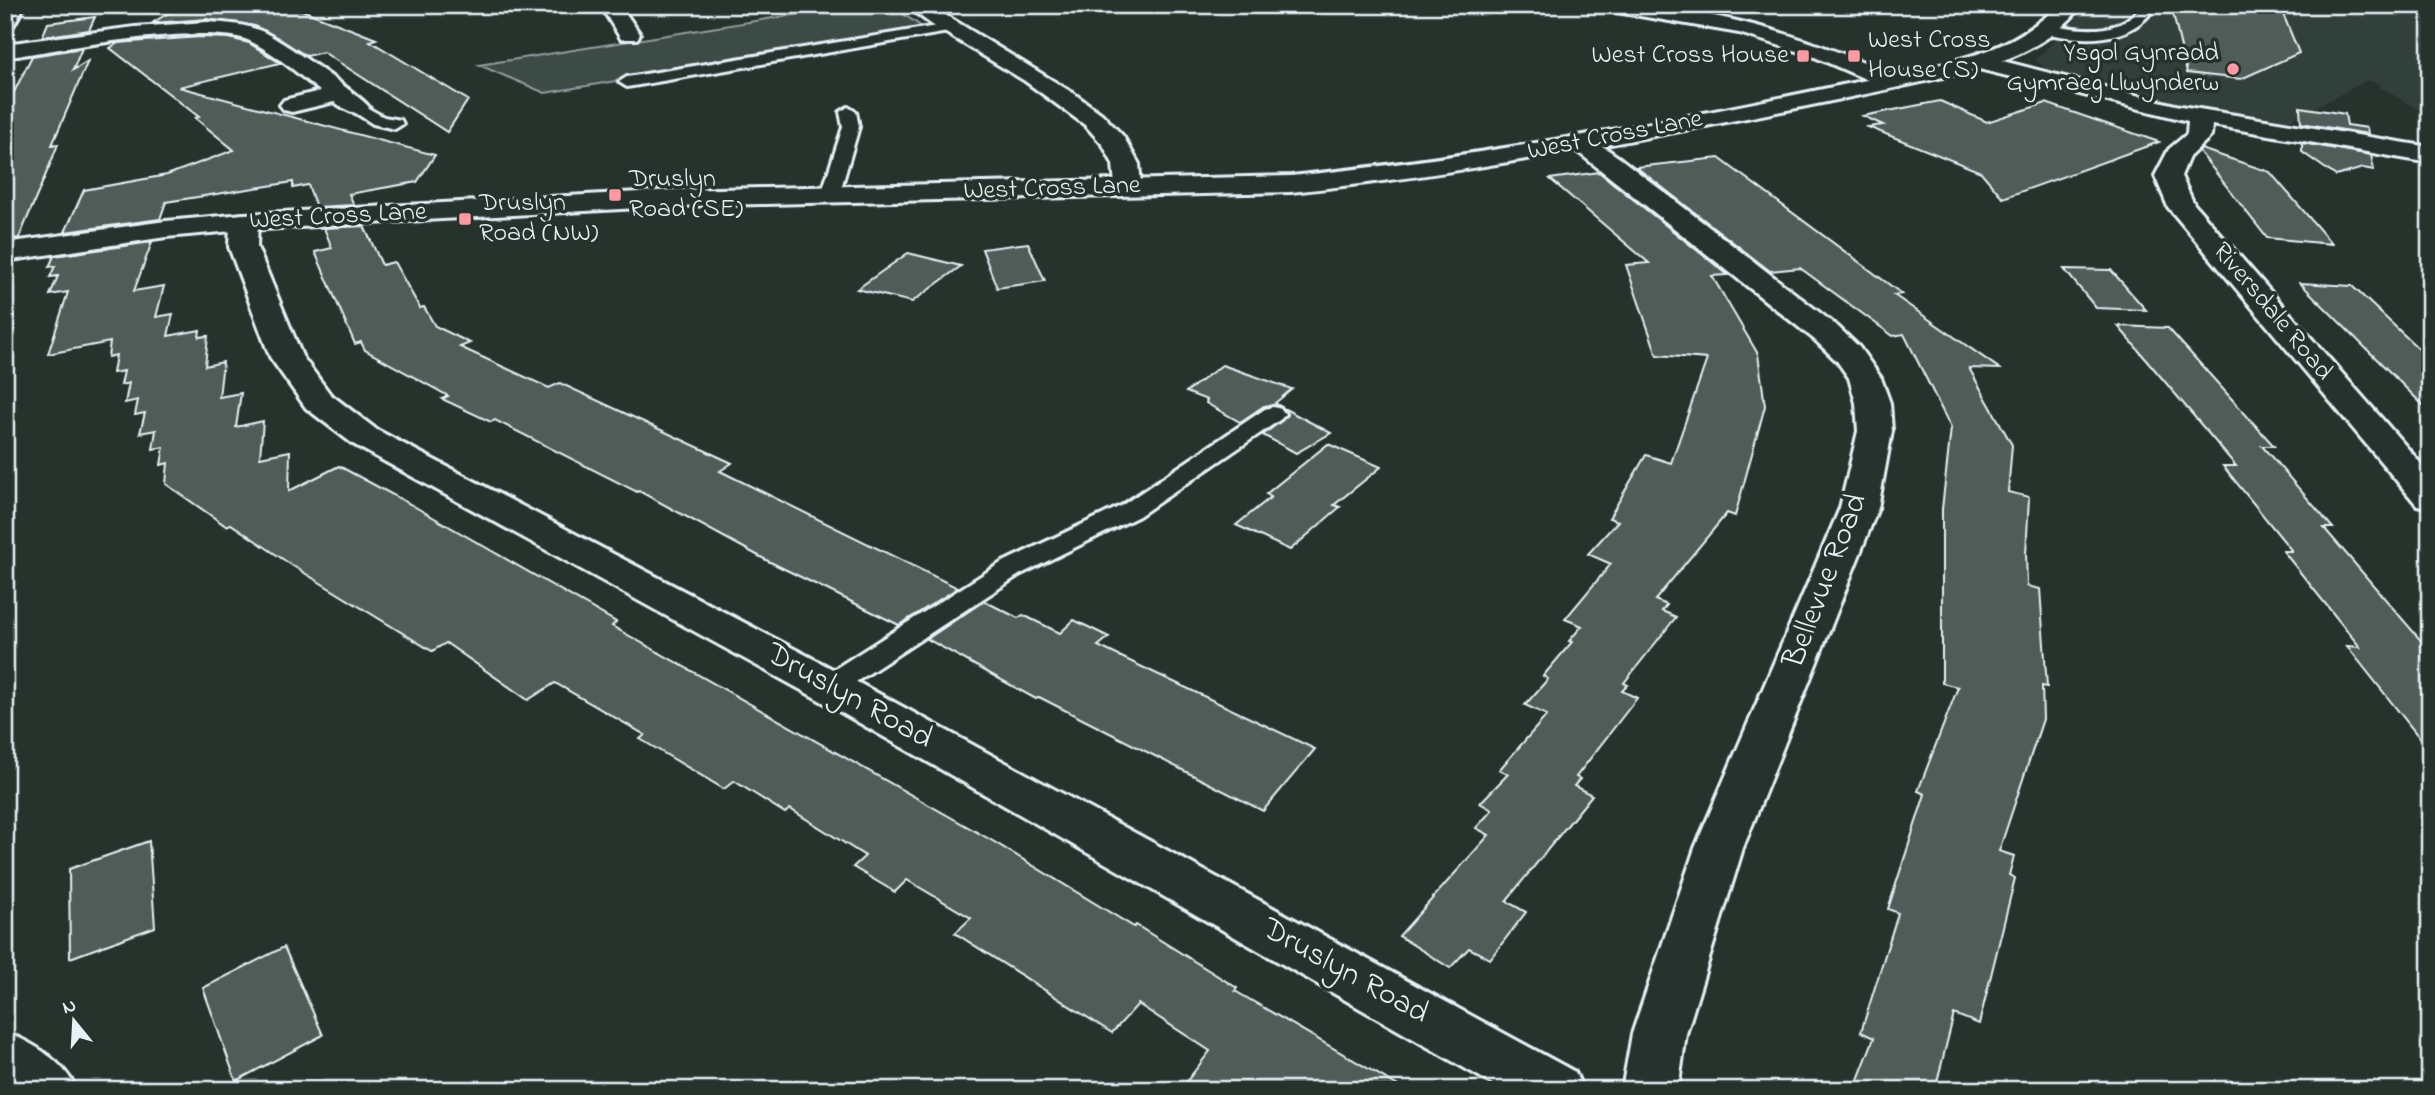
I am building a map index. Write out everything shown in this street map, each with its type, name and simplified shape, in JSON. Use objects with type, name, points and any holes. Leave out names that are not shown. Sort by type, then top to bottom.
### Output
[{"type":"street","points":[[5,24],[15,5]]},
{"type":"street","points":[[610,5],[628,34]]},
{"type":"street","points":[[915,5],[1033,75],[1095,122],[1115,144],[1126,164],[1128,185]]},
{"type":"street","points":[[1611,5],[1742,27],[1818,50],[1892,82]]},
{"type":"street","name":"West Cross Lane","points":[[5,252],[166,229],[244,222],[676,198],[1128,185],[1291,184],[1377,176],[1473,163],[1582,143],[1892,82],[1979,62],[2018,47],[2045,29],[2072,5]]},
{"type":"street","points":[[5,51],[129,34],[223,29],[254,34],[357,107]]},
{"type":"street","points":[[1979,62],[2201,117],[2430,155]]},
{"type":"street","points":[[292,105],[336,94]]},
{"type":"street","name":"Riversdale Road","points":[[2201,117],[2199,136],[2178,154],[2168,176],[2182,207],[2430,497]]},
{"type":"street","name":"Bellevue Road","points":[[1582,143],[1826,333],[1848,354],[1865,379],[1873,403],[1875,431],[1859,508],[1719,848],[1659,1034],[1650,1090]]},
{"type":"street","name":"Druslyn Road","points":[[244,222],[243,247],[286,357],[318,401],[365,437],[829,686],[1555,1090]]},
{"type":"street","points":[[5,1057],[49,1090]]},
{"type":"lane","points":[[2045,29],[2096,36],[2140,20],[2146,10],[2145,5]]},
{"type":"lane","points":[[627,82],[950,28]]},
{"type":"lane","points":[[357,107],[379,121],[395,124]]},
{"type":"lane","points":[[830,195],[851,127],[848,112]]},
{"type":"lane","points":[[829,686],[1010,569],[1130,511],[1273,414]]},
{"type":"shaded area","points":[[855,5],[890,5],[925,29],[545,93],[479,65]]},
{"type":"shaded area","name":"Ysgol Gynradd Gymraeg Llwynderw","points":[[2089,5],[2430,5],[2430,117],[2380,87],[2381,84],[2368,80],[2276,127],[2050,73],[2036,60]]},
{"type":"building","points":[[182,5],[289,5],[376,39],[370,41],[468,100],[447,132],[323,52],[307,56],[255,26],[207,19],[152,23]]},
{"type":"building","points":[[2171,5],[2251,5],[2281,9],[2299,53],[2241,79],[2187,73]]},
{"type":"building","points":[[95,17],[89,30],[42,37],[48,23]]},
{"type":"building","points":[[201,37],[229,38],[249,43],[280,63],[179,87],[435,155],[417,182],[349,194],[354,205],[316,207],[308,185],[293,188],[293,182],[166,202],[160,219],[65,232],[84,190],[167,175],[234,150],[195,118],[199,117],[110,48],[118,43]]},
{"type":"building","points":[[82,48],[73,70],[88,61],[52,145],[58,144],[51,162],[19,238],[5,240],[5,110],[32,56]]},
{"type":"building","points":[[1940,101],[1987,122],[2046,103],[2159,142],[2003,198],[1981,172],[1868,127],[1883,125],[1863,116]]},
{"type":"building","points":[[2300,107],[2345,114],[2347,125],[2367,128],[2368,134],[2301,123]]},
{"type":"building","points":[[2302,143],[2371,155],[2374,170],[2363,168],[2336,176],[2302,152]]},
{"type":"building","points":[[2201,149],[2270,172],[2332,244],[2267,238],[2199,151]]},
{"type":"building","points":[[1719,158],[1902,294],[1894,295],[2000,369],[1969,368],[2012,445],[2008,492],[2029,497],[2027,586],[2040,589],[2047,687],[2042,686],[2043,719],[1999,851],[2014,856],[2009,875],[2015,878],[1979,1024],[1954,1014],[1935,1090],[1854,1090],[1874,1038],[1861,1032],[1898,913],[1888,909],[1925,794],[1918,791],[1958,687],[1942,683],[1942,509],[1951,428],[1904,334],[1893,336],[1800,268],[1770,271],[1636,167]]},
{"type":"building","points":[[1599,172],[1728,275],[1712,276],[1758,354],[1765,406],[1735,516],[1727,513],[1655,600],[1667,605],[1662,611],[1676,617],[1624,683],[1628,685],[1622,691],[1637,698],[1576,777],[1580,779],[1574,786],[1592,795],[1506,901],[1526,912],[1490,959],[1469,948],[1450,968],[1399,936],[1489,835],[1476,828],[1492,810],[1480,803],[1508,774],[1499,770],[1547,715],[1525,705],[1548,679],[1543,676],[1582,626],[1565,619],[1611,564],[1588,554],[1618,521],[1609,518],[1646,455],[1671,463],[1707,359],[1657,355],[1626,265],[1649,263],[1550,179]]},
{"type":"building","points":[[364,226],[382,265],[394,262],[420,308],[424,307],[435,326],[470,343],[460,347],[549,388],[560,383],[732,463],[720,471],[958,588],[899,625],[768,561],[639,491],[495,420],[491,422],[442,399],[448,396],[365,350],[361,342],[355,344],[315,252],[332,248],[324,228]]},
{"type":"building","points":[[152,242],[134,291],[164,286],[156,317],[173,314],[168,336],[200,330],[199,337],[208,336],[205,366],[223,362],[219,397],[241,393],[236,427],[263,421],[260,457],[290,451],[289,491],[339,466],[410,504],[616,622],[612,626],[991,840],[1134,927],[1136,925],[1237,988],[1235,991],[1405,1090],[1180,1090],[1210,1051],[1138,1004],[1112,1033],[955,933],[971,918],[907,880],[895,892],[853,867],[865,856],[790,809],[785,813],[734,781],[724,789],[640,739],[645,735],[555,683],[528,700],[446,643],[432,651],[293,566],[231,524],[226,526],[166,484],[168,463],[161,465],[164,447],[153,449],[156,430],[140,433],[145,413],[135,415],[138,400],[125,403],[129,383],[121,385],[124,371],[113,373],[116,355],[108,357],[110,342],[48,354],[68,292],[50,295],[58,276],[50,277],[55,266],[49,267],[54,256]]},
{"type":"building","points":[[1028,243],[1045,281],[997,288],[982,249]]},
{"type":"building","points":[[908,253],[961,266],[912,302],[857,289]]},
{"type":"building","points":[[2064,269],[2111,270],[2146,310],[2096,308]]},
{"type":"building","points":[[2300,283],[2352,286],[2420,350],[2430,350],[2430,412]]},
{"type":"building","points":[[2118,326],[2168,328],[2274,446],[2262,446],[2333,528],[2324,528],[2430,651],[2430,751],[2347,646],[2360,647],[2283,551],[2292,551],[2223,466],[2236,466]]},
{"type":"building","points":[[1222,365],[1292,389],[1275,403],[1280,406],[1264,406],[1240,422],[1206,403],[1207,400],[1186,392]]},
{"type":"building","points":[[1283,408],[1331,433],[1296,453],[1263,435],[1287,416]]},
{"type":"building","points":[[1328,444],[1381,467],[1334,505],[1340,507],[1290,550],[1236,525],[1271,497],[1266,494]]},
{"type":"building","points":[[984,601],[1018,618],[1023,615],[1060,633],[1074,620],[1109,637],[1098,646],[1315,749],[1263,811],[1039,697],[1036,699],[927,639]]},
{"type":"building","points":[[149,841],[155,927],[70,958],[69,869]]},
{"type":"building","points":[[284,947],[323,1035],[236,1081],[203,988]]},
{"type":"place","name":"West Cross House","points":[[1803,56]]},
{"type":"place","name":"West Cross House (S)","points":[[1854,56]]},
{"type":"place","name":"Ysgol Gynradd Gymraeg Llwynderw","points":[[2233,69]]},
{"type":"place","name":"Druslyn Road (SE)","points":[[615,195]]},
{"type":"place","name":"Druslyn Road (NW)","points":[[465,219]]}]
